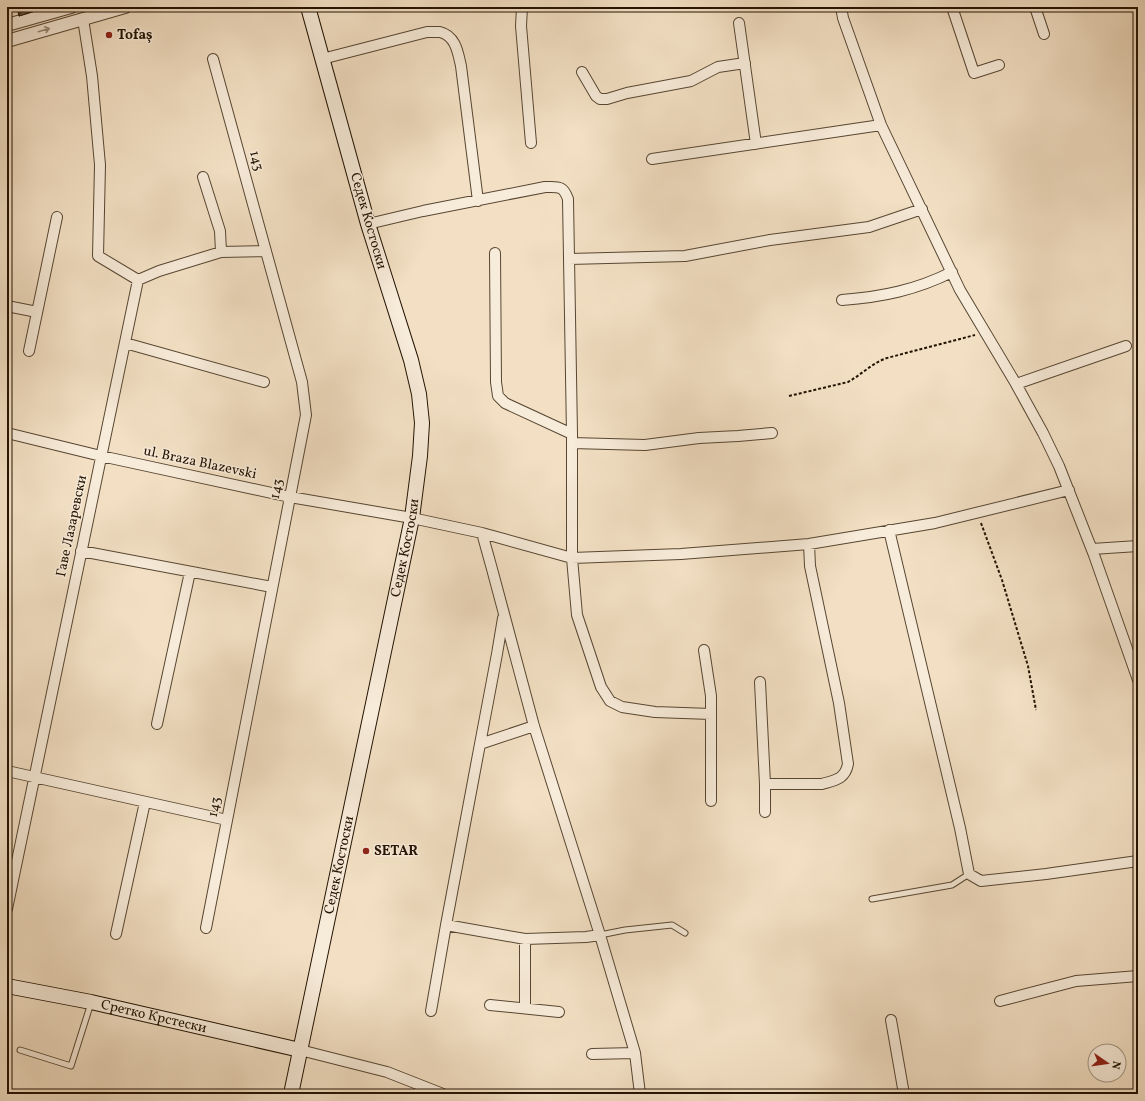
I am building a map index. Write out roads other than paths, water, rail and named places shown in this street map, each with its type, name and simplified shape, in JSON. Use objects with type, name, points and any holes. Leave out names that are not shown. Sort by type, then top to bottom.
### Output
[{"type":"main road","name":"Седек Костоски","points":[[291,1094],[412,518],[420,456],[422,423],[420,394],[368,224],[308,7]]},
{"type":"main road","name":"Сретко Крстески","points":[[7,986],[91,1002],[300,1050]]},
{"type":"street","points":[[7,25],[71,7]]},
{"type":"street","points":[[7,41],[125,7]]},
{"type":"street","points":[[522,7],[521,26],[531,143]]},
{"type":"street","points":[[841,7],[843,18],[881,125],[960,290],[1016,384],[1046,440],[1069,490],[1092,549],[1138,680]]},
{"type":"street","points":[[952,7],[974,73],[999,65]]},
{"type":"street","points":[[1035,7],[1044,34]]},
{"type":"street","points":[[84,19],[92,76],[100,164],[98,256],[138,280],[159,271],[221,252],[266,251]]},
{"type":"street","points":[[739,23],[756,144]]},
{"type":"street","points":[[322,59],[427,32],[440,32],[448,35],[458,50],[461,66],[478,201]]},
{"type":"street","name":"143","points":[[206,928],[306,415],[302,382],[214,59]]},
{"type":"street","points":[[582,72],[596,96],[600,99],[607,99],[627,93],[691,81],[718,67],[745,62]]},
{"type":"street","points":[[652,159],[881,125]]},
{"type":"street","points":[[203,177],[220,231],[221,252]]},
{"type":"street","points":[[368,224],[422,211],[545,187],[559,187],[565,190],[568,199],[572,438],[572,558],[577,614],[601,686],[610,701],[622,707],[655,712],[710,714]]},
{"type":"street","points":[[569,258],[685,256],[770,240],[869,227],[922,210]]},
{"type":"street","points":[[29,351],[57,217]]},
{"type":"street","points":[[495,253],[496,382],[498,396],[505,403],[572,438],[645,446],[699,438],[772,433]]},
{"type":"street","points":[[842,300],[872,297],[910,289],[952,272]]},
{"type":"street","name":"Гаве Лазаревски","points":[[7,909],[11,875],[34,776],[138,280]]},
{"type":"street","points":[[7,306],[37,312]]},
{"type":"street","points":[[124,343],[264,382]]},
{"type":"street","points":[[1016,384],[1126,346]]},
{"type":"street","name":"ul. Braza Blazevski","points":[[7,433],[101,456],[290,497],[412,518],[482,533],[572,558],[681,554],[809,544],[889,530],[935,524],[1069,490]]},
{"type":"street","points":[[889,530],[960,828],[969,874],[981,881],[1046,874],[1138,861]]},
{"type":"street","points":[[482,533],[534,726],[600,935],[635,1053],[640,1094]]},
{"type":"street","points":[[765,784],[822,784],[842,776],[847,771],[848,764],[838,696],[810,566],[809,544]]},
{"type":"street","points":[[1092,549],[1138,546]]},
{"type":"street","points":[[81,551],[272,587]]},
{"type":"street","points":[[157,724],[190,572]]},
{"type":"street","points":[[431,1011],[504,614]]},
{"type":"street","points":[[704,650],[711,696],[711,801]]},
{"type":"street","points":[[497,654],[515,656]]},
{"type":"street","points":[[760,682],[765,812]]},
{"type":"street","points":[[480,744],[534,726]]},
{"type":"street","points":[[7,771],[227,820]]},
{"type":"street","points":[[116,934],[144,802]]},
{"type":"street","points":[[446,925],[525,939],[586,937],[600,935]]},
{"type":"street","points":[[525,939],[526,1008]]},
{"type":"street","points":[[1000,1001],[1076,982],[1138,976]]},
{"type":"street","points":[[490,1005],[559,1012]]},
{"type":"street","points":[[891,1020],[904,1094]]},
{"type":"street","points":[[300,1050],[387,1072],[443,1094]]},
{"type":"street","points":[[592,1054],[635,1053]]},
{"type":"lane","points":[[872,900],[952,885],[969,874]]},
{"type":"lane","points":[[600,935],[625,930],[672,925],[685,933]]},
{"type":"lane","points":[[20,1050],[71,1066],[91,1002]]},
{"type":"place","name":"Tofaş","points":[[109,35]]},
{"type":"place","name":"SETAR","points":[[366,851]]}]
